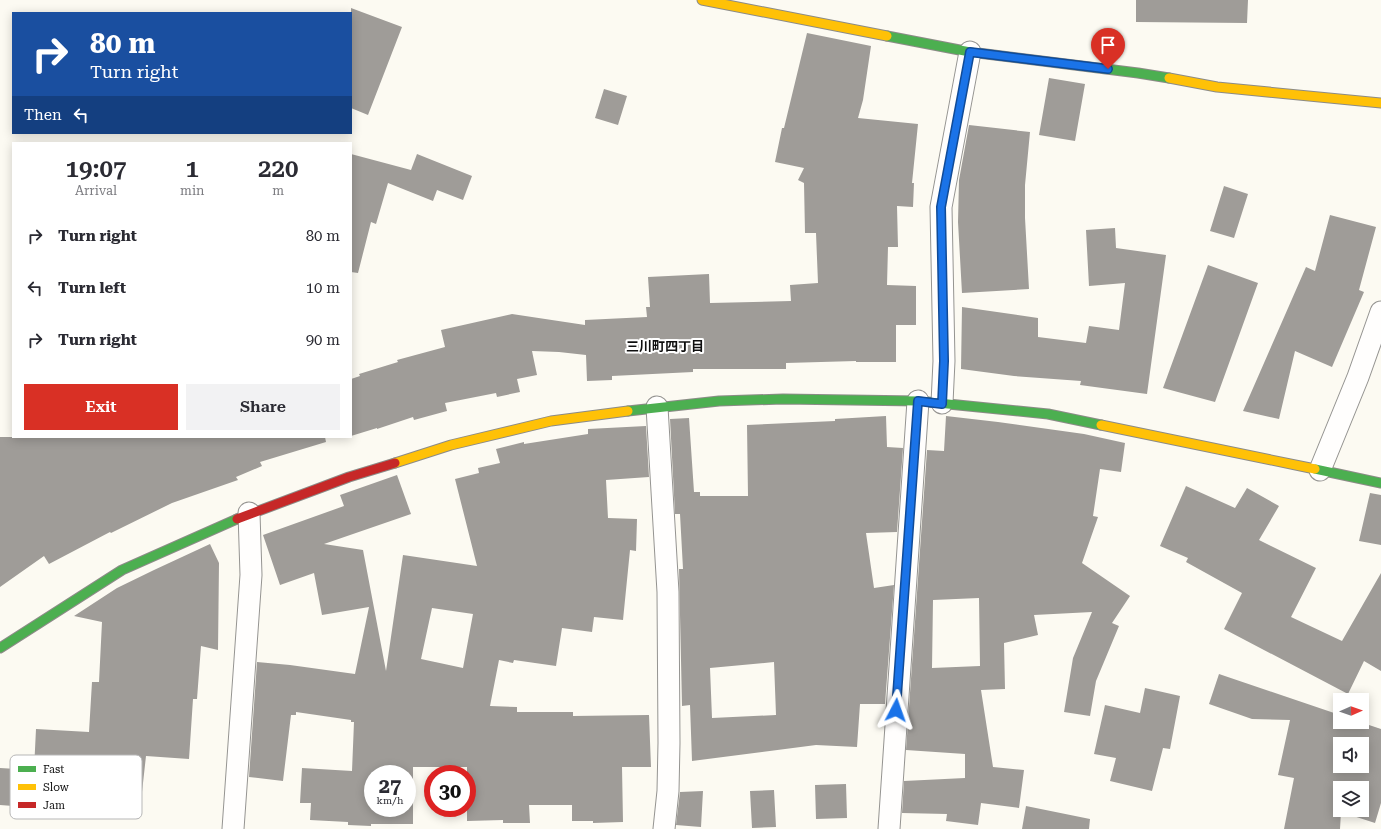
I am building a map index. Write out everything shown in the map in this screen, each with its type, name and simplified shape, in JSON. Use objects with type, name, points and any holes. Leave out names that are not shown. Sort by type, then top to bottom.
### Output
[{"type":"street","points":[[702,0],[970,52],[1138,73],[1217,87],[1381,103]]},
{"type":"street","points":[[942,404],[944,361],[941,207],[970,52]]},
{"type":"street","points":[[1320,470],[1358,377],[1381,312]]},
{"type":"street","points":[[0,648],[122,570],[249,513],[349,477],[451,445],[551,422],[657,407],[719,401],[783,399],[918,401],[1048,414],[1381,484]]},
{"type":"street","points":[[889,829],[918,401]]},
{"type":"street","points":[[657,407],[668,592],[669,743],[668,791],[664,829]]},
{"type":"street","points":[[233,829],[251,575],[249,513]]},
{"type":"building","points":[[1136,0],[1248,0],[1247,23],[1136,22]]},
{"type":"building","points":[[351,8],[402,27],[368,115],[352,108]]},
{"type":"building","points":[[807,33],[871,46],[863,100],[858,118],[918,124],[912,183],[914,183],[913,207],[897,206],[898,247],[888,247],[887,285],[916,286],[916,325],[896,325],[896,362],[856,361],[786,363],[786,369],[693,369],[693,372],[612,376],[612,380],[587,381],[586,355],[532,351],[537,375],[517,379],[520,392],[497,397],[496,393],[445,403],[447,411],[414,420],[413,417],[352,436],[352,379],[360,376],[359,374],[398,362],[397,360],[445,347],[441,330],[512,314],[585,325],[585,320],[647,317],[646,307],[650,307],[648,277],[709,274],[710,303],[791,301],[790,285],[818,283],[816,233],[805,233],[804,183],[798,180],[804,168],[775,162],[782,128],[784,128]]},
{"type":"building","points":[[1049,78],[1085,84],[1075,141],[1039,135]]},
{"type":"building","points":[[604,89],[627,96],[618,125],[595,118]]},
{"type":"building","points":[[969,125],[1030,132],[1025,185],[1025,218],[1029,289],[962,293],[958,222],[959,180]]},
{"type":"building","points":[[352,154],[411,170],[417,154],[472,176],[463,200],[437,190],[433,201],[388,183],[376,224],[371,222],[358,273],[352,272]]},
{"type":"building","points":[[1224,186],[1248,194],[1234,238],[1210,231]]},
{"type":"building","points":[[1330,215],[1376,227],[1359,290],[1364,292],[1332,367],[1295,351],[1279,419],[1243,411],[1306,267],[1315,271]]},
{"type":"building","points":[[1115,228],[1116,248],[1166,255],[1147,394],[1080,385],[1081,381],[1014,376],[961,369],[962,307],[1038,318],[1038,337],[1086,343],[1089,326],[1119,330],[1125,283],[1089,286],[1086,230]]},
{"type":"building","points":[[1208,265],[1258,283],[1215,402],[1163,388]]},
{"type":"building","points":[[886,416],[887,447],[903,448],[897,532],[866,533],[874,588],[894,585],[885,704],[860,704],[857,747],[816,745],[692,761],[690,705],[682,706],[679,569],[683,569],[680,514],[675,514],[670,419],[689,418],[694,492],[700,492],[700,496],[748,496],[747,425],[835,421],[835,419]],"holes":[[[774,662],[776,715],[712,718],[710,668]]]},
{"type":"building","points":[[946,416],[1084,434],[1125,443],[1121,472],[1100,469],[1093,516],[1098,517],[1082,563],[1130,596],[1112,623],[1119,626],[1096,681],[1090,716],[1064,712],[1073,658],[1092,612],[1034,615],[1038,635],[1004,643],[1005,689],[981,690],[993,767],[1024,770],[1019,808],[981,803],[978,825],[946,821],[947,814],[902,813],[904,781],[965,778],[965,754],[906,750],[927,450],[944,451]],"holes":[[[979,598],[980,666],[932,668],[933,600]]]},
{"type":"building","points":[[646,426],[649,477],[606,480],[608,518],[637,519],[636,551],[630,550],[623,620],[594,617],[592,632],[562,628],[556,666],[514,660],[513,663],[499,660],[490,706],[517,707],[517,712],[573,712],[573,716],[649,715],[651,767],[622,767],[623,822],[593,823],[593,821],[572,821],[572,805],[529,805],[530,823],[503,823],[503,820],[467,821],[467,817],[476,817],[476,765],[424,765],[424,767],[416,767],[416,765],[364,765],[364,817],[413,817],[413,824],[371,824],[371,826],[348,825],[348,822],[310,820],[311,803],[300,803],[302,768],[352,771],[354,722],[351,722],[351,720],[296,712],[296,715],[291,715],[283,781],[249,777],[257,662],[355,674],[369,607],[322,615],[314,573],[280,585],[263,535],[344,506],[340,495],[397,475],[411,514],[324,544],[363,550],[386,671],[403,555],[477,566],[455,479],[479,473],[478,468],[500,463],[496,449],[524,442],[524,444],[588,434],[588,429]],"holes":[[[432,608],[473,614],[463,668],[421,659]]]},
{"type":"building","points":[[0,437],[325,438],[326,442],[260,462],[262,466],[236,477],[238,480],[172,503],[111,533],[110,532],[49,564],[44,556],[0,587]]},
{"type":"building","points":[[1186,486],[1235,508],[1247,488],[1279,506],[1259,540],[1316,568],[1291,617],[1342,641],[1381,573],[1381,671],[1364,661],[1348,693],[1346,693],[1224,629],[1242,593],[1186,562],[1188,558],[1160,546]]},
{"type":"building","points":[[1370,493],[1381,495],[1381,545],[1359,541]]},
{"type":"building","points":[[210,544],[219,563],[218,650],[201,646],[197,699],[193,699],[189,759],[146,756],[142,792],[142,755],[35,755],[36,729],[89,732],[92,682],[99,682],[102,622],[74,616],[117,588]]},
{"type":"building","points":[[1219,674],[1333,713],[1333,729],[1369,729],[1369,725],[1381,729],[1381,803],[1375,823],[1356,817],[1369,817],[1369,781],[1333,781],[1333,817],[1341,817],[1340,829],[1284,829],[1294,778],[1278,775],[1290,720],[1252,719],[1209,704]]},
{"type":"building","points":[[1145,688],[1180,696],[1170,749],[1163,748],[1152,791],[1110,781],[1116,758],[1094,754],[1105,705],[1140,713]]},
{"type":"building","points":[[0,768],[10,769],[10,806],[0,805]]},
{"type":"building","points":[[846,784],[847,818],[816,819],[815,785]]},
{"type":"building","points":[[774,790],[776,827],[752,828],[750,791]]},
{"type":"building","points":[[703,791],[701,827],[676,825],[680,792]]},
{"type":"building","points":[[1026,806],[1090,819],[1089,829],[1022,829]]},
{"type":"traffic: fast","points":[[887,36],[970,52],[1169,78]]},
{"type":"traffic: fast","points":[[628,411],[719,401],[783,399],[918,401],[1048,414],[1101,425]]},
{"type":"traffic: fast","points":[[1315,469],[1381,483]]},
{"type":"traffic: fast","points":[[0,648],[122,570],[237,519]]},
{"type":"traffic: slow","points":[[702,0],[887,36]]},
{"type":"traffic: slow","points":[[1169,78],[1217,87],[1381,103]]},
{"type":"traffic: slow","points":[[395,463],[451,445],[551,421],[628,411]]},
{"type":"traffic: slow","points":[[1101,425],[1315,469]]},
{"type":"traffic: jam","points":[[237,519],[349,477],[395,463]]},
{"type":"district","name":"三川町四丁目","points":[[665,346]]},
{"type":"route","points":[[896,710],[918,401],[942,404],[944,361],[941,207],[970,52],[1108,69]]}]
